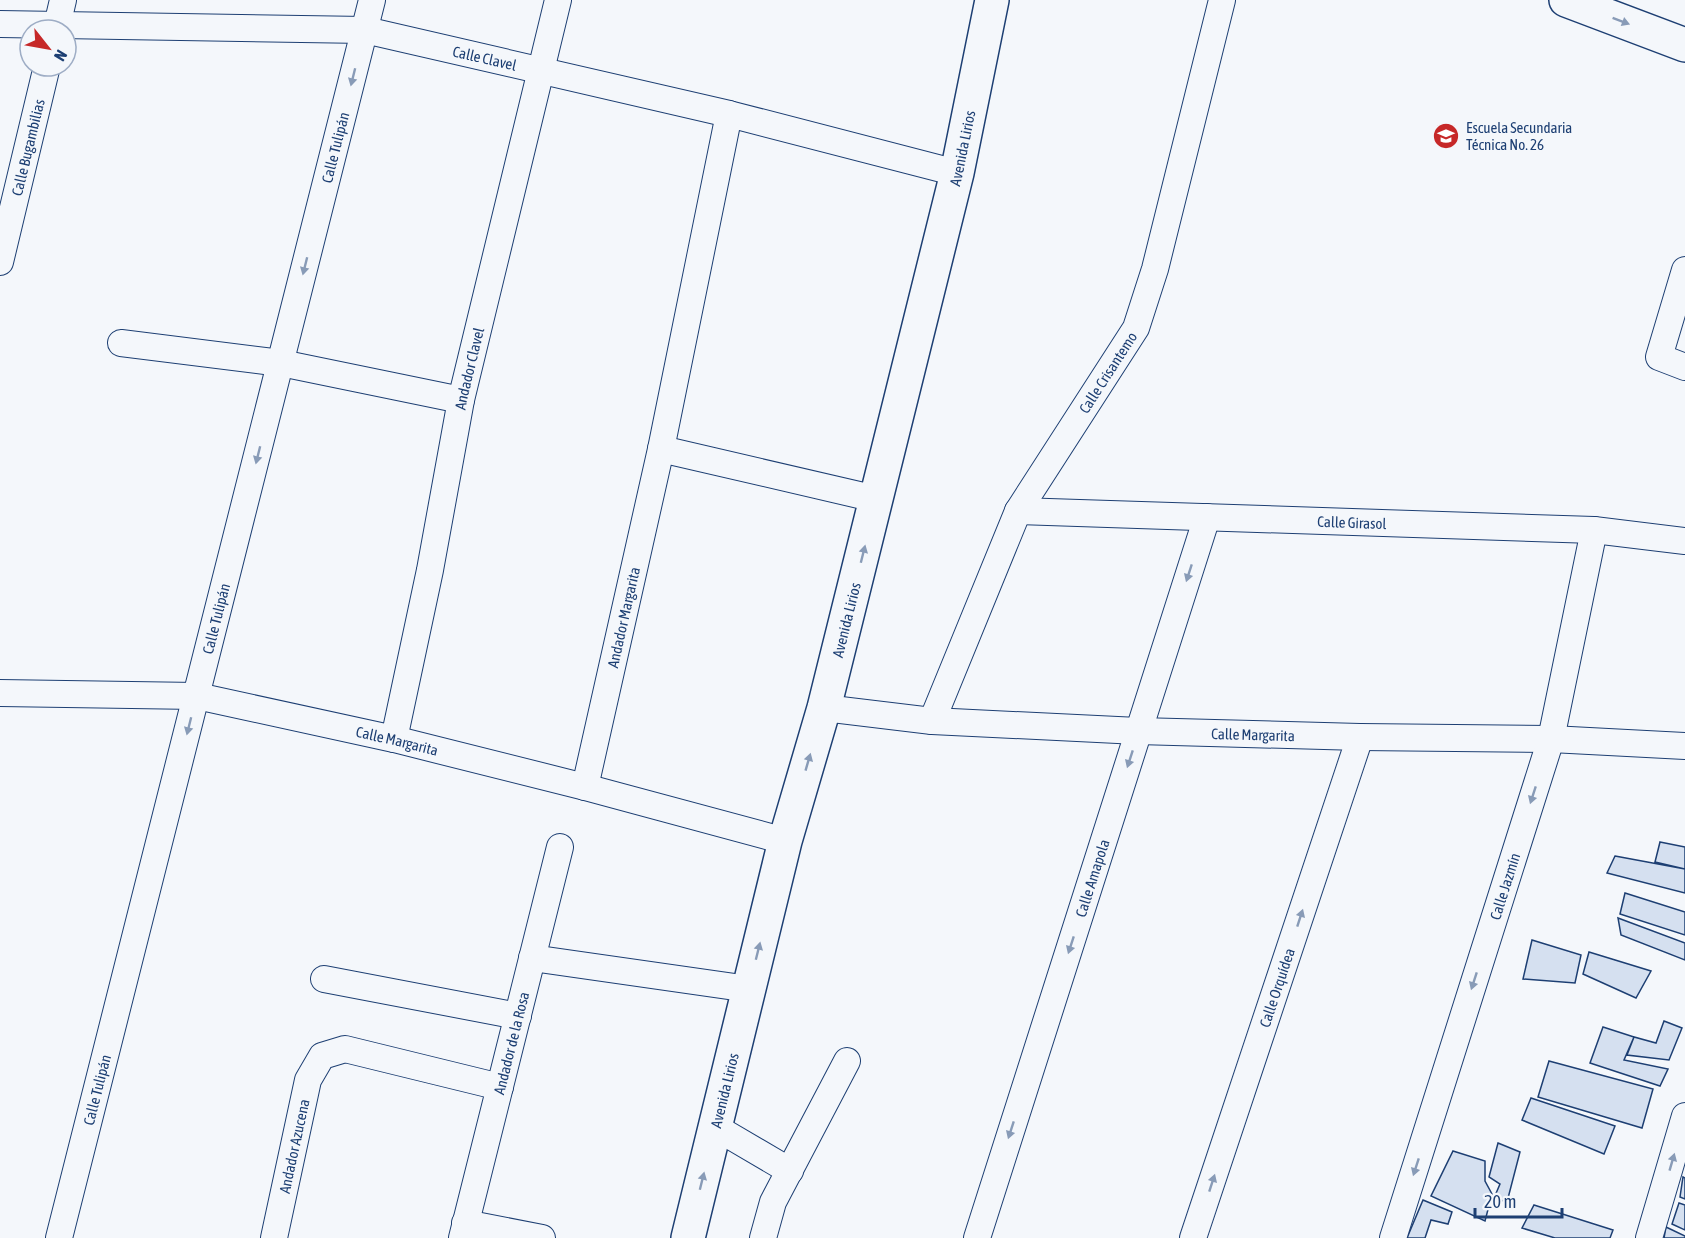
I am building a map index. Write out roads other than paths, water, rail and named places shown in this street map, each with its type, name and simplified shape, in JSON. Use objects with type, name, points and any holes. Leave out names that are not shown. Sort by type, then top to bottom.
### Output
[{"type":"street","points":[[58,18],[63,0]]},
{"type":"street","name":"Calle Tulipán","points":[[59,1238],[372,0]]},
{"type":"street","name":"Andador Clavel","points":[[394,739],[430,570],[461,400],[539,70],[558,0]]},
{"type":"street","name":"Avenida Lirios","points":[[688,1238],[785,841],[824,708],[957,173],[992,0]]},
{"type":"street","name":"Calle Crisantemo","points":[[932,721],[1018,511],[1136,328],[1155,269],[1222,0]]},
{"type":"street","points":[[1566,0],[1685,45]]},
{"type":"street","name":"Calle Clavel","points":[[0,24],[18,25]]},
{"type":"street","name":"Calle Clavel","points":[[78,28],[365,30],[729,114],[957,173]]},
{"type":"street","name":"Calle Bugambilias","points":[[0,262],[44,78]]},
{"type":"street","points":[[729,114],[661,449],[876,499]]},
{"type":"street","points":[[1685,270],[1659,357],[1685,367]]},
{"type":"street","points":[[121,343],[281,363],[461,400]]},
{"type":"street","name":"Andador Margarita","points":[[585,787],[661,449]]},
{"type":"street","name":"Calle Girasol","points":[[1018,511],[1594,530],[1685,541]]},
{"type":"street","name":"Calle Amapola","points":[[977,1238],[1207,517]]},
{"type":"street","name":"Calle Jazmín","points":[[1393,1238],[1551,739],[1594,530]]},
{"type":"street","name":"Calle Margarita","points":[[0,693],[197,696],[394,739],[785,841]]},
{"type":"street","name":"Calle Margarita","points":[[824,708],[932,721],[1138,731],[1551,739],[1685,747]]},
{"type":"street","name":"Calle Orquídea","points":[[1193,1238],[1360,737]]},
{"type":"street","name":"Andador de la Rosa","points":[[464,1231],[560,847]]},
{"type":"street","points":[[532,958],[749,989]]},
{"type":"street","points":[[324,979],[518,1016]]},
{"type":"street","name":"Andador Azucena","points":[[274,1238],[308,1080],[322,1056],[345,1049],[500,1087]]},
{"type":"street","points":[[763,1238],[773,1202],[847,1060]]},
{"type":"street","points":[[1649,1238],[1685,1116]]},
{"type":"street","points":[[715,1127],[789,1171]]},
{"type":"street","points":[[464,1231],[542,1238]]},
{"type":"place","name":"Escuela Secundaria Técnica No. 26","points":[[1446,136]]}]
